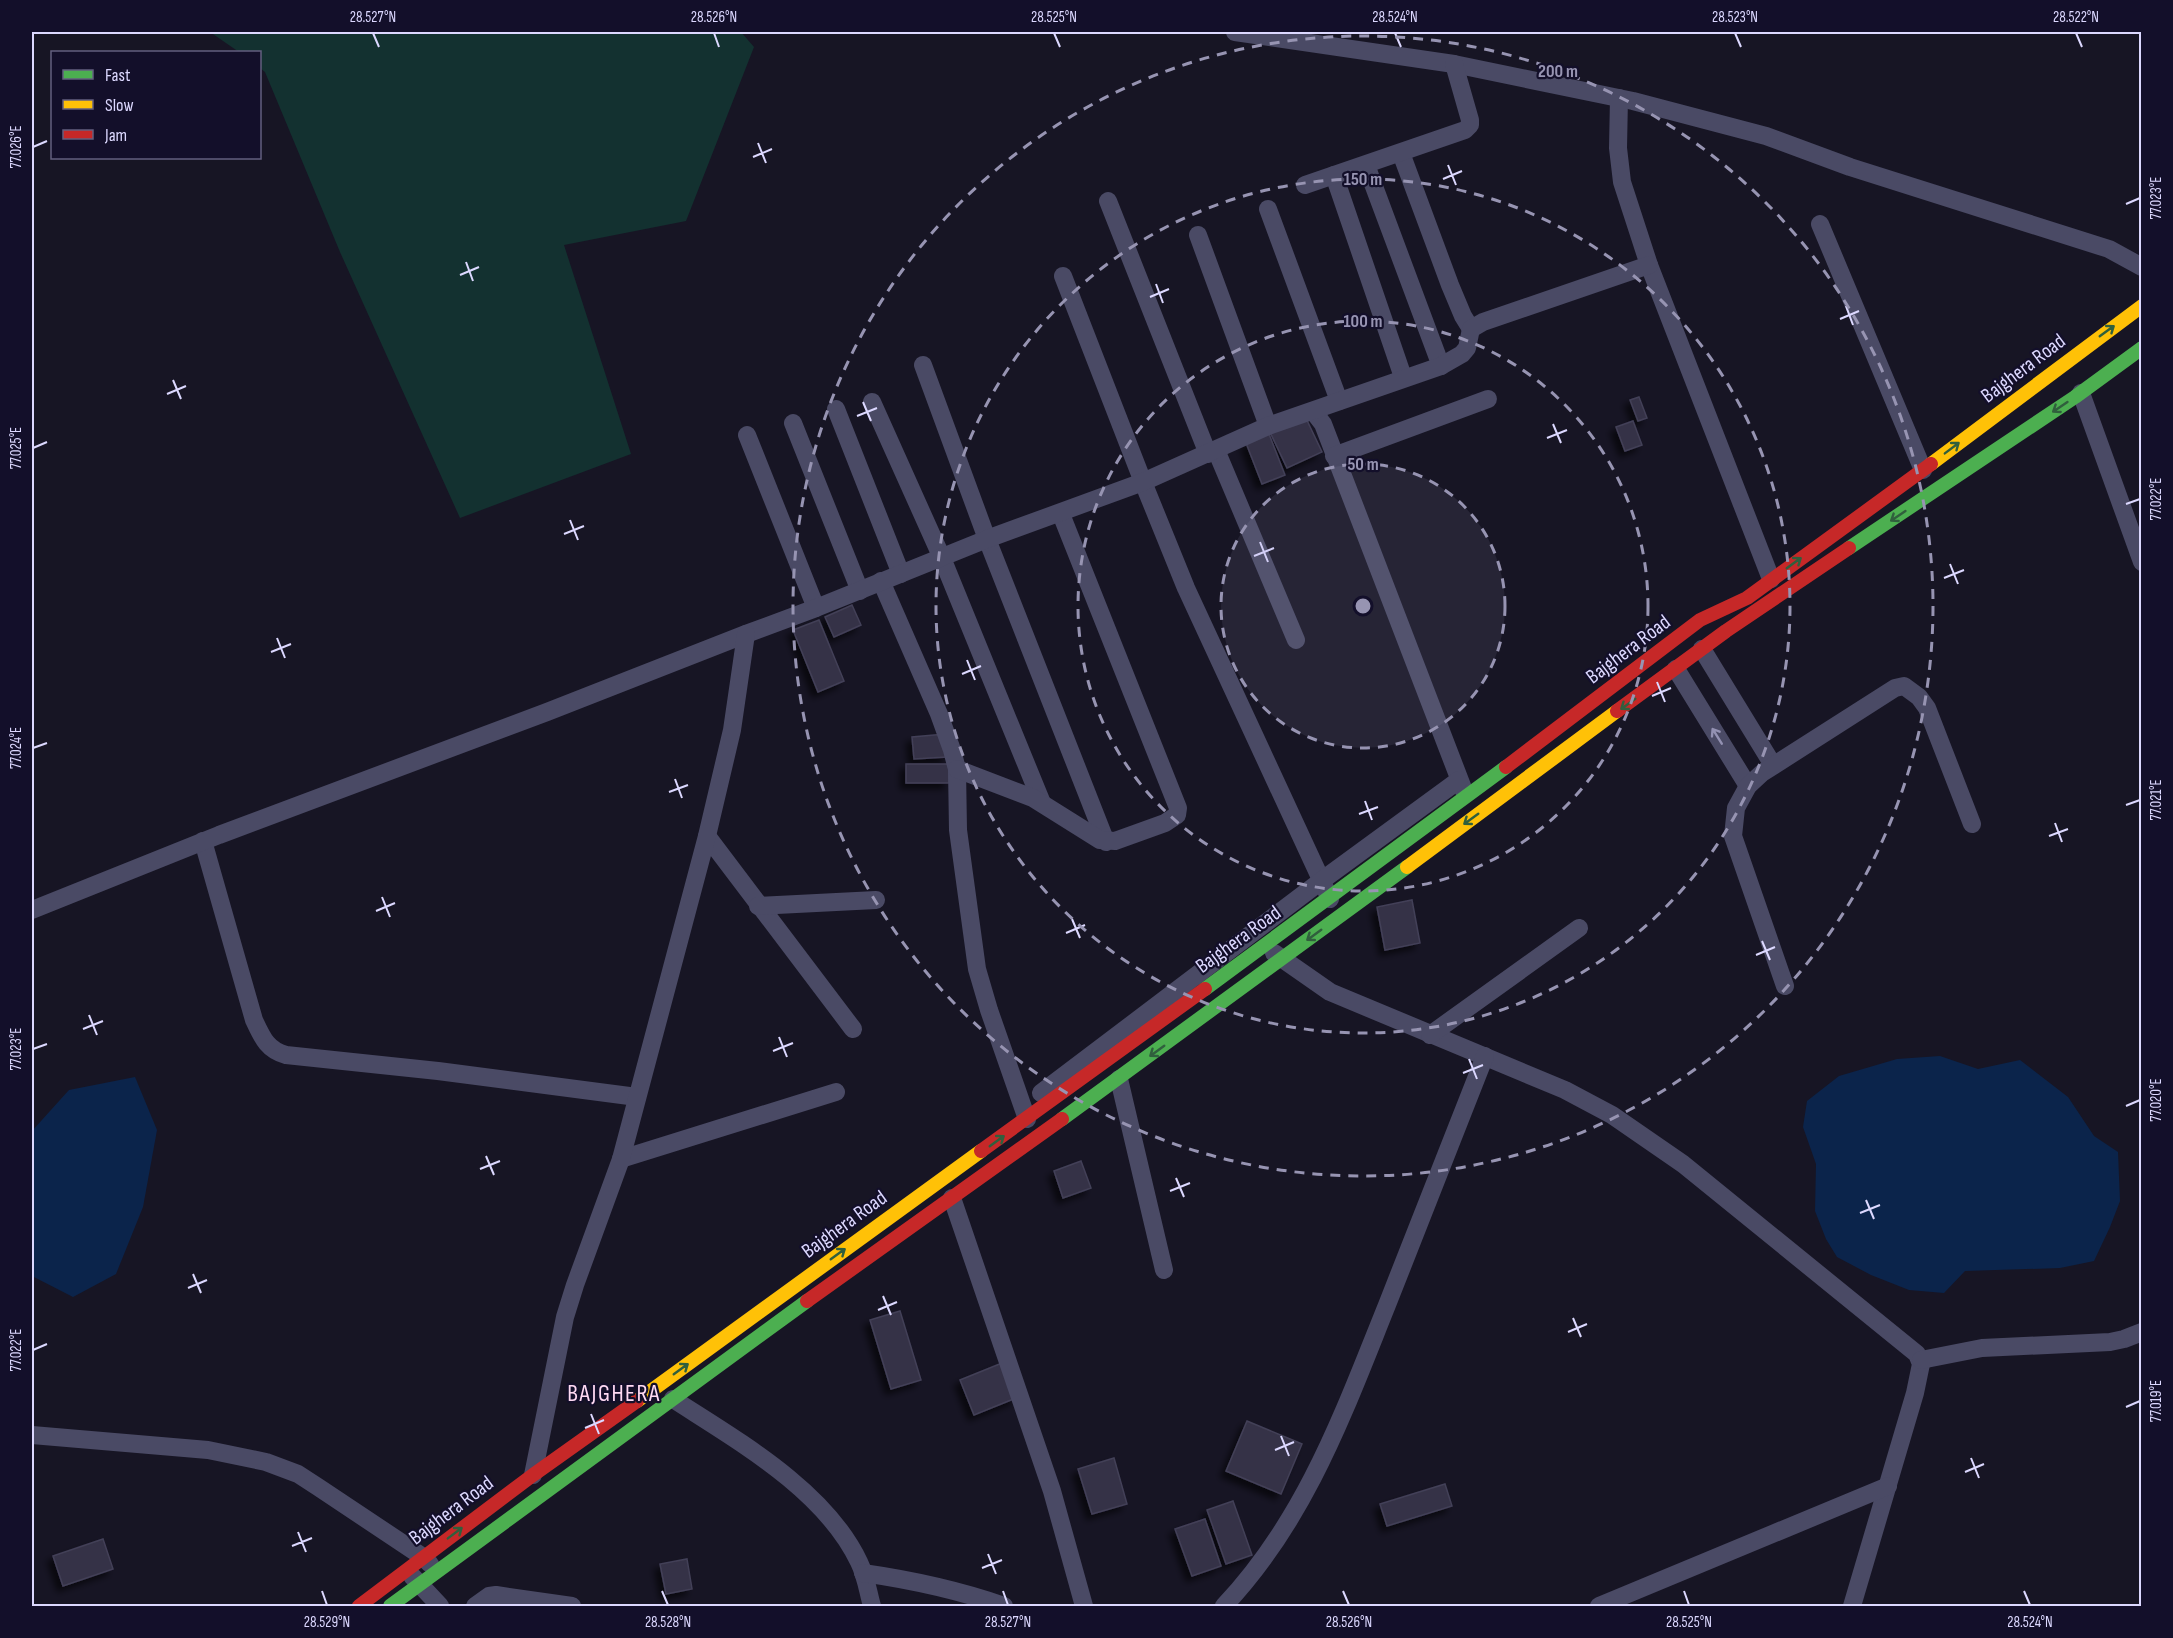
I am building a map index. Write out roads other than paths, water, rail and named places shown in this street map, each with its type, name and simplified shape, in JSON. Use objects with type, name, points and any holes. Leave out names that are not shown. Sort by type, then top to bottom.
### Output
[{"type":"main road","name":"Bajghera Road","points":[[390,1606],[894,1237],[1119,1079],[2005,426],[2142,306]]},
{"type":"main road","points":[[2005,426],[2081,393],[2142,348]]},
{"type":"main road","name":"Bajghera Road","points":[[359,1606],[533,1475],[883,1221],[1025,1113],[1330,899],[1700,620],[1747,598],[1923,470],[2005,426]]},
{"type":"street","points":[[1236,32],[1454,64],[1619,98],[1766,136],[1850,167],[2109,249],[2142,267]]},
{"type":"street","points":[[1305,185],[1465,130],[1470,124],[1468,110],[1454,64]]},
{"type":"street","points":[[1619,98],[1617,123],[1619,166],[1649,265],[1771,579]]},
{"type":"street","points":[[1401,153],[1450,285],[1463,316],[1472,329]]},
{"type":"street","points":[[1366,165],[1441,366]]},
{"type":"street","points":[[1334,175],[1403,377]]},
{"type":"street","points":[[1108,201],[1212,452],[1296,640]]},
{"type":"street","points":[[1268,209],[1339,401]]},
{"type":"street","points":[[1820,224],[1923,470]]},
{"type":"street","points":[[1198,235],[1268,426]]},
{"type":"street","points":[[32,910],[203,841],[548,712],[860,591],[987,539],[1061,514],[1143,482],[1268,426],[1403,377],[1441,366],[1462,354],[1467,348],[1472,329],[1484,322],[1649,265]]},
{"type":"street","points":[[1063,276],[1186,588],[1330,899]]},
{"type":"street","points":[[923,365],[987,539],[1106,842]]},
{"type":"street","points":[[2081,393],[2142,562]]},
{"type":"street","points":[[1334,456],[1488,399]]},
{"type":"street","points":[[872,402],[942,558],[1042,803]]},
{"type":"street","points":[[836,409],[901,574]]},
{"type":"street","points":[[1312,411],[1323,424],[1466,798]]},
{"type":"street","points":[[793,423],[860,591]]},
{"type":"street","points":[[747,435],[816,608]]},
{"type":"street","points":[[957,769],[1024,794],[1042,803],[1093,837],[1106,842],[1115,841],[1173,820],[1177,816],[1178,808],[1061,514]]},
{"type":"street","points":[[881,581],[939,714],[957,769],[958,830],[977,969],[1025,1113],[1321,881],[1459,780]]},
{"type":"street","points":[[533,1475],[565,1317],[621,1159],[707,836],[732,730],[746,634]]},
{"type":"street","points":[[1702,649],[1773,765]]},
{"type":"street","points":[[1676,669],[1748,786]]},
{"type":"street","points":[[1785,986],[1733,836],[1736,808],[1748,786],[1773,765],[1895,688],[1904,686],[1919,697],[1927,708],[1972,824]]},
{"type":"street","points":[[707,836],[853,1029]]},
{"type":"street","points":[[203,841],[254,1020],[264,1041],[276,1052],[637,1096]]},
{"type":"street","points":[[758,906],[876,900]]},
{"type":"street","points":[[1430,1035],[1579,928]]},
{"type":"street","points":[[1263,947],[1330,993],[1485,1056],[1589,1102],[1612,1115],[1683,1164],[1911,1349],[1921,1360],[1915,1393],[1852,1606]]},
{"type":"street","points":[[1224,1606],[1245,1583],[1281,1535],[1337,1430],[1485,1056]]},
{"type":"street","points":[[1119,1079],[1164,1270]]},
{"type":"street","points":[[621,1159],[836,1092]]},
{"type":"street","points":[[952,1198],[1052,1491],[1084,1606]]},
{"type":"street","points":[[1921,1360],[1982,1348],[2110,1342],[2142,1332]]},
{"type":"street","points":[[673,1399],[732,1437],[790,1480],[833,1522],[854,1553],[863,1573],[872,1606]]},
{"type":"street","points":[[32,1435],[208,1450],[266,1462],[308,1480],[423,1557],[437,1571]]},
{"type":"street","points":[[1599,1606],[1888,1486]]},
{"type":"street","points":[[407,1570],[440,1606]]},
{"type":"street","points":[[863,1573],[954,1589],[1004,1606]]},
{"type":"street","points":[[475,1606],[489,1596],[496,1595],[572,1606]]},
{"type":"water","points":[[1940,1056],[1978,1069],[2020,1060],[2068,1097],[2094,1136],[2118,1152],[2120,1201],[2094,1261],[2060,1268],[1965,1271],[1944,1293],[1909,1290],[1871,1275],[1837,1257],[1826,1239],[1815,1211],[1816,1164],[1803,1127],[1807,1101],[1839,1076],[1897,1059]]},
{"type":"water","points":[[135,1077],[157,1130],[143,1207],[116,1274],[73,1297],[32,1276],[32,1131],[69,1090]]},
{"type":"district","name":"BAJGHERA","points":[[614,1393]]}]
